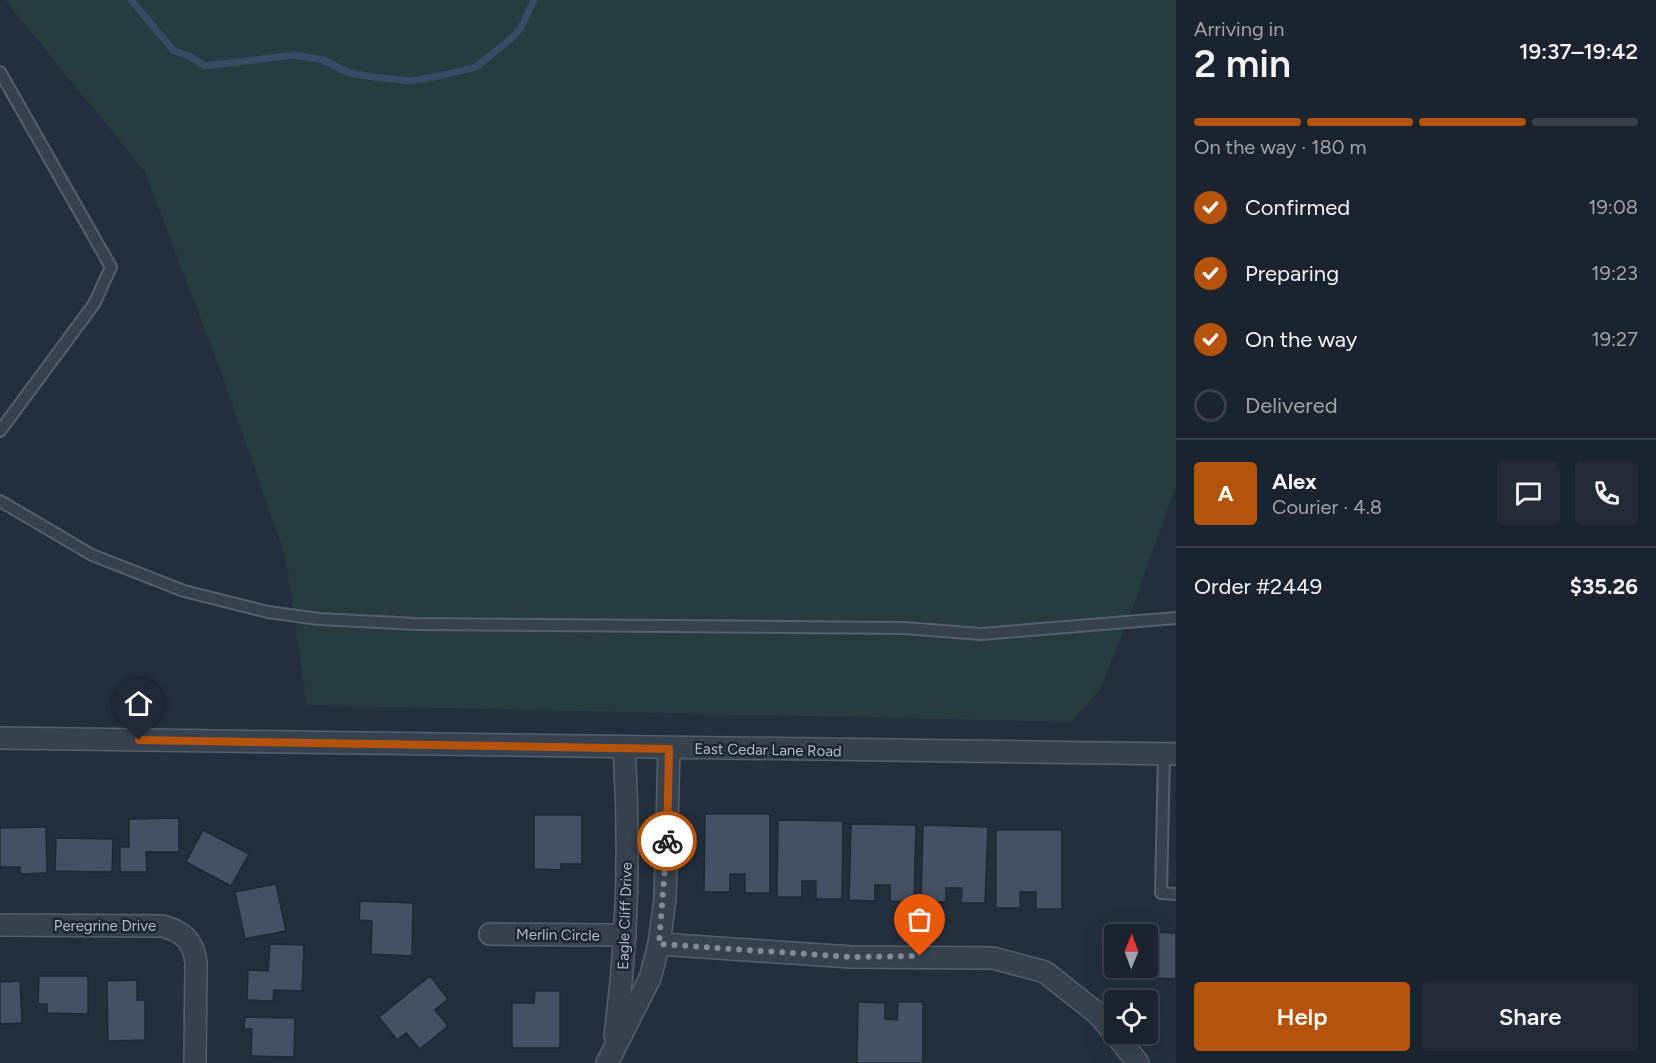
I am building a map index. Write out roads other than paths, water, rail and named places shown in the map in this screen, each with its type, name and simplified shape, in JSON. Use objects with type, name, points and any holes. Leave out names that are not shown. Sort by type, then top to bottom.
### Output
[{"type":"street","name":"East Cedar Lane Road","points":[[0,738],[669,749],[1170,754]]},
{"type":"street","name":"Eagle Cliff Drive","points":[[610,1056],[626,935],[624,748]]},
{"type":"street","name":"Eagle Cliff Drive","points":[[610,1056],[650,978],[659,944],[665,899],[669,749]]},
{"type":"street","name":"Peregrine Drive","points":[[0,925],[163,926],[185,935],[195,949],[195,1063]]},
{"type":"street","name":"Merlin Circle","points":[[490,934],[626,935]]},
{"type":"street","points":[[659,944],[851,957],[993,958],[1045,972],[1104,1021]]},
{"type":"street","points":[[1123,1044],[1138,1063]]},
{"type":"lane","points":[[0,72],[111,267],[94,304],[0,431]]},
{"type":"lane","points":[[0,501],[92,555],[184,591],[268,612],[319,619],[417,624],[904,628],[981,634],[1176,618]]},
{"type":"lane","points":[[1170,754],[1161,893],[1176,894]]},
{"type":"waterway","points":[[131,0],[174,51],[189,56],[205,66],[294,55],[323,60],[349,73],[410,81],[476,67],[521,28],[534,0]]}]
